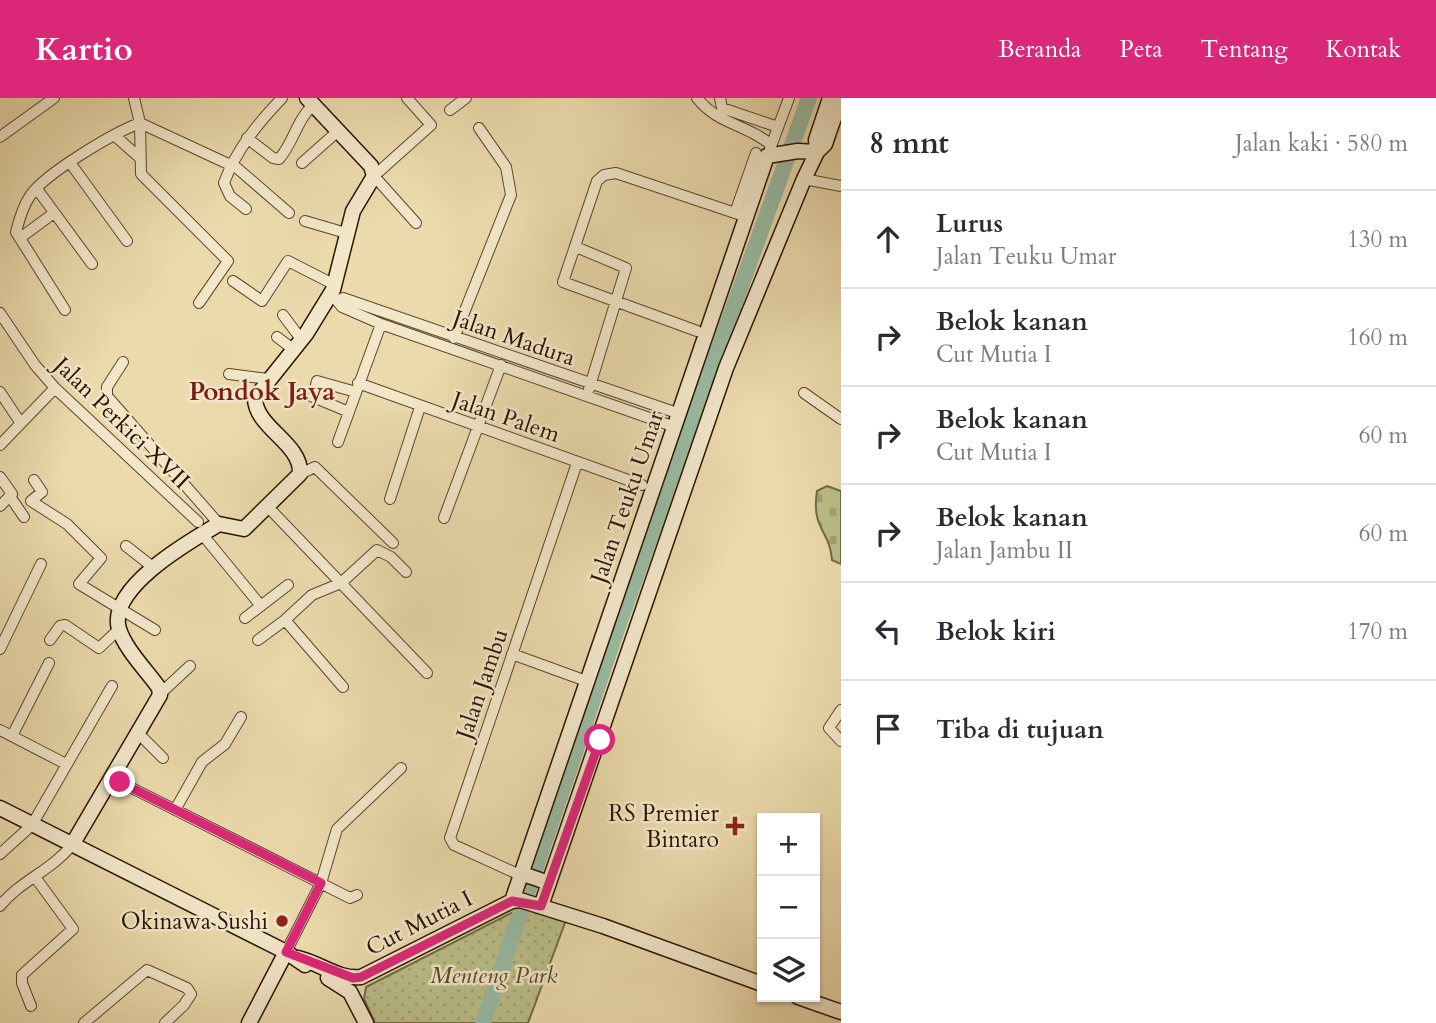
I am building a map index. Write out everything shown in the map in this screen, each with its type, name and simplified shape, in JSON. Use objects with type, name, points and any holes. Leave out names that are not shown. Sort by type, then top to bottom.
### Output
[{"type":"main road","name":"Jalan Teuku Umar","points":[[817,152],[816,140],[830,98]]},
{"type":"main road","name":"Jalan Teuku Umar","points":[[527,903],[533,878],[726,368],[804,179],[817,152],[825,144],[841,98]]},
{"type":"main road","points":[[72,845],[161,693],[119,629],[121,608],[126,596],[200,528],[219,524],[244,529],[269,508],[300,474],[298,459],[254,402],[268,379],[297,344],[335,285],[353,211],[374,176],[371,166],[310,101]]},
{"type":"main road","points":[[768,152],[817,152]]},
{"type":"main road","name":"Jalan Teuku Umar","points":[[527,903],[589,682],[671,418],[741,215],[768,152]]},
{"type":"main road","points":[[0,808],[292,955],[309,969],[348,989],[366,1023]]},
{"type":"main road","points":[[527,903],[757,982]]},
{"type":"main road","name":"Cut Mutia I","points":[[292,955],[313,961],[346,977],[361,977],[527,903]]},
{"type":"main road","points":[[249,1023],[292,955]]},
{"type":"main road","points":[[356,1002],[356,988],[361,977]]},
{"type":"main road","points":[[812,1002],[841,1012]]},
{"type":"street","points":[[0,136],[54,98]]},
{"type":"street","points":[[134,98],[140,123],[141,174],[228,261],[199,303]]},
{"type":"street","points":[[246,209],[225,186],[231,164],[247,138],[282,98]]},
{"type":"street","points":[[408,98],[431,125],[374,176],[416,223]]},
{"type":"street","points":[[450,110],[466,98]]},
{"type":"street","points":[[697,98],[713,116],[752,131],[768,152]]},
{"type":"street","points":[[720,98],[722,108],[778,127]]},
{"type":"street","points":[[768,152],[789,98]]},
{"type":"street","points":[[247,138],[273,158],[279,159],[289,146],[310,101]]},
{"type":"street","points":[[65,310],[20,239],[17,229],[29,197],[114,135],[140,123]]},
{"type":"street","points":[[140,123],[219,162],[231,164],[289,213]]},
{"type":"street","points":[[454,338],[511,195],[506,167],[479,128]]},
{"type":"street","points":[[302,163],[338,131]]},
{"type":"street","points":[[114,135],[140,158]]},
{"type":"street","points":[[71,164],[127,241]]},
{"type":"street","points":[[697,331],[563,282],[597,181],[610,173],[741,215]]},
{"type":"street","points":[[804,179],[841,186]]},
{"type":"street","points":[[37,189],[92,264]]},
{"type":"street","points":[[20,239],[54,213]]},
{"type":"street","points":[[305,221],[346,233]]},
{"type":"street","points":[[576,247],[625,267],[587,396]]},
{"type":"street","points":[[233,281],[261,301],[288,261],[335,285]]},
{"type":"street","name":"Jalan Madura","points":[[381,324],[342,307],[337,301],[344,298],[591,384],[671,418]]},
{"type":"street","name":"Jalan Perkici XVII","points":[[0,313],[35,365],[55,388],[200,528],[261,606]]},
{"type":"street","points":[[283,315],[297,344]]},
{"type":"street","points":[[338,442],[381,324],[587,396],[671,418]]},
{"type":"street","points":[[277,337],[297,344]]},
{"type":"street","points":[[123,362],[107,387],[107,396],[216,517],[219,524]]},
{"type":"street","points":[[444,518],[501,366]]},
{"type":"street","points":[[229,374],[268,379]]},
{"type":"street","name":"Jalan Palem","points":[[349,412],[314,398],[317,381],[357,388],[420,407],[642,485]]},
{"type":"street","points":[[0,445],[55,388]]},
{"type":"street","points":[[0,392],[20,422]]},
{"type":"street","points":[[804,393],[841,419]]},
{"type":"street","points":[[390,499],[420,407]]},
{"type":"street","name":"Jalan Jambu","points":[[533,878],[454,845],[450,840],[577,463]]},
{"type":"street","points":[[300,474],[314,467],[393,543]]},
{"type":"street","points":[[0,477],[24,517]]},
{"type":"street","points":[[34,480],[42,492],[31,501],[67,524],[101,558],[79,584],[155,630]]},
{"type":"street","points":[[0,506],[12,496]]},
{"type":"street","points":[[269,508],[427,673]]},
{"type":"street","points":[[126,546],[154,568]]},
{"type":"street","points":[[258,640],[312,595],[341,583],[377,550],[391,557],[406,572]]},
{"type":"street","points":[[0,649],[41,564]]},
{"type":"street","points":[[245,618],[288,584]]},
{"type":"street","points":[[285,620],[344,687]]},
{"type":"street","points":[[50,639],[60,625],[65,625],[99,648],[119,629]]},
{"type":"street","points":[[512,654],[589,682]]},
{"type":"street","points":[[12,736],[49,663]]},
{"type":"street","points":[[161,693],[190,666]]},
{"type":"street","points":[[0,854],[32,825],[112,686]]},
{"type":"street","points":[[841,710],[830,722],[831,732],[841,741]]},
{"type":"street","points":[[175,810],[202,762],[225,744],[241,717]]},
{"type":"street","points":[[0,730],[66,764]]},
{"type":"street","points":[[137,732],[163,758]]},
{"type":"street","points":[[292,955],[321,883],[337,829],[401,768]]},
{"type":"street","points":[[120,782],[350,898],[357,895]]},
{"type":"street","points":[[0,905],[13,891],[35,877],[72,845]]},
{"type":"street","points":[[31,1006],[22,983],[22,975],[73,929],[35,877]]},
{"type":"street","points":[[84,1023],[147,970],[187,988],[191,994],[184,1005],[164,1023]]},
{"type":"green space","points":[[827,486],[841,491],[841,564],[832,560],[831,550],[817,514],[817,491]]},
{"type":"green space","name":"Menteng Park","points":[[523,907],[566,920],[528,1023],[375,1023],[364,999],[366,987]]},
{"type":"waterway","points":[[483,1023],[616,632],[809,98]]},
{"type":"place","name":"RS Premier Bintaro","points":[[735,826]]},
{"type":"place","name":"Okinawa Sushi","points":[[282,921]]},
{"type":"district","name":"Pondok Jaya","points":[[262,391]]},
{"type":"route","points":[[120,782],[321,883],[296,938],[286,952],[353,978],[361,977],[512,901],[541,906],[600,740]]}]
